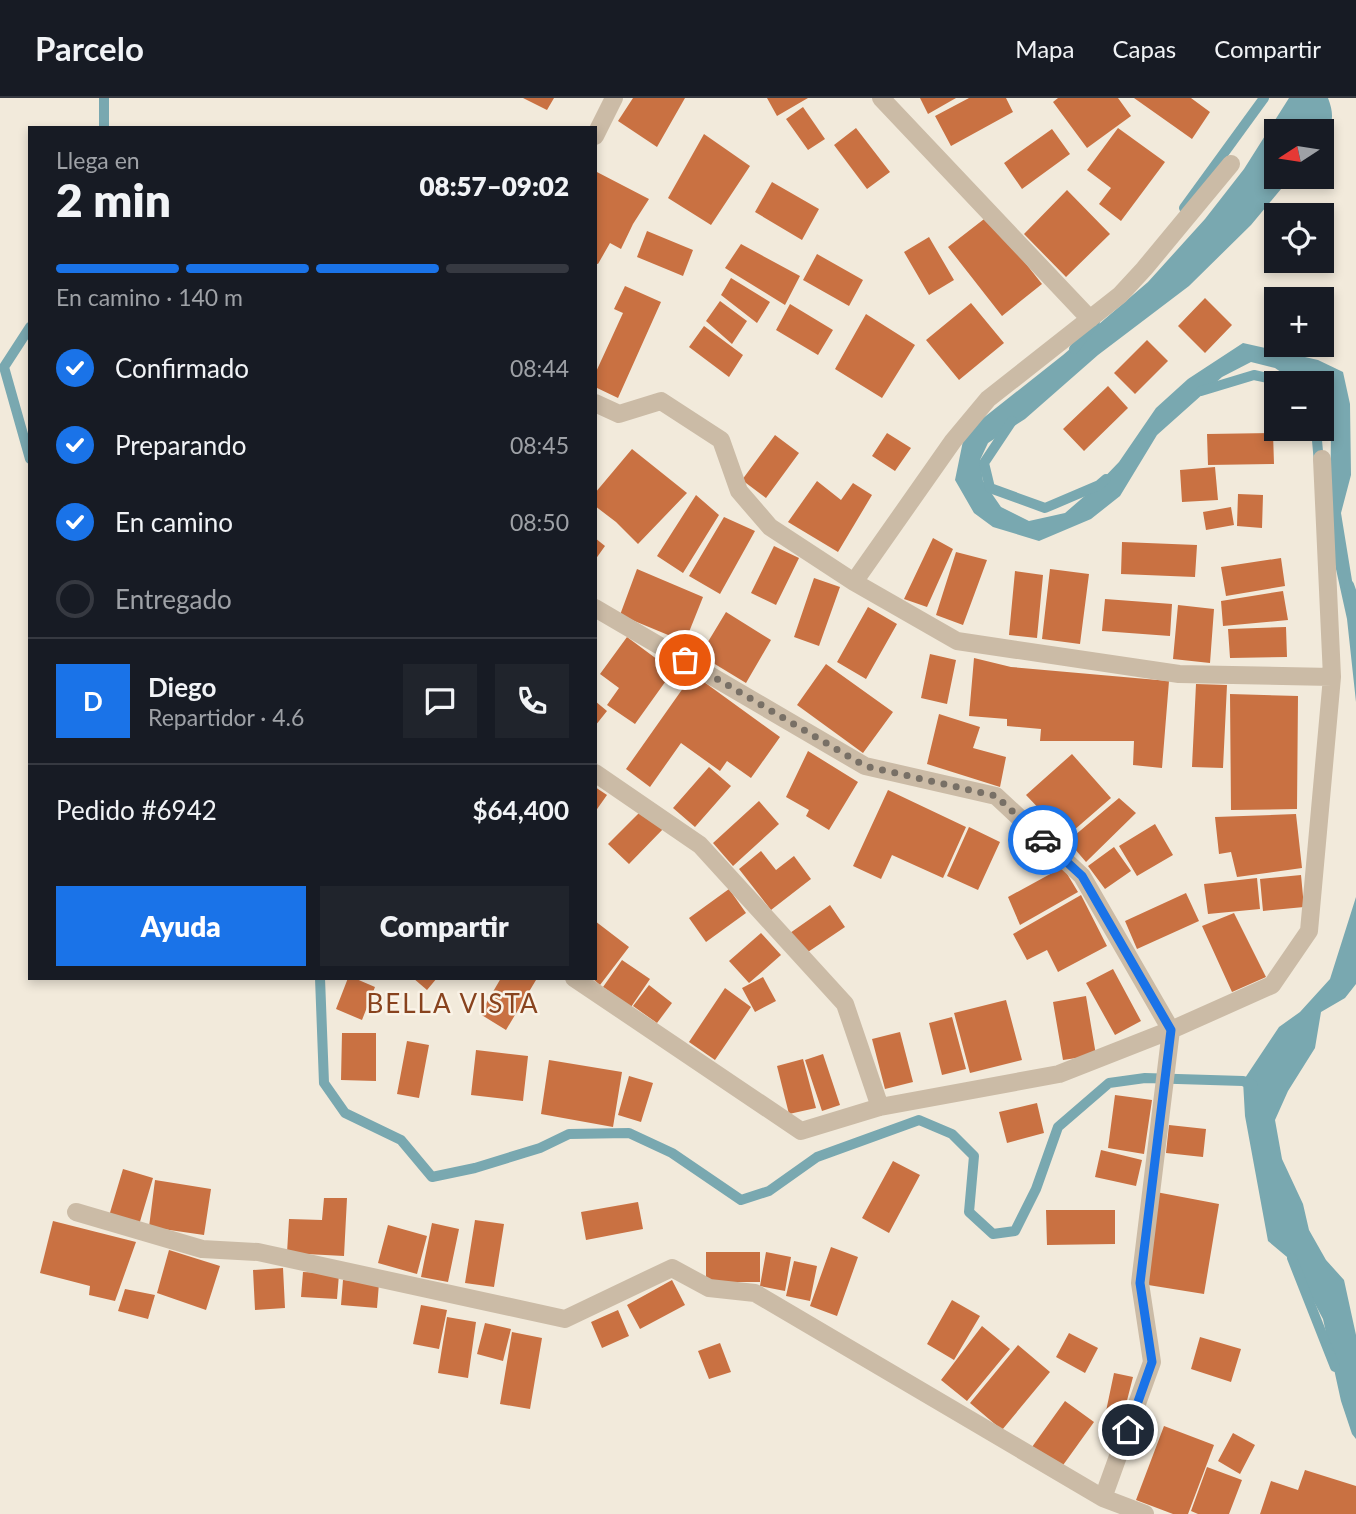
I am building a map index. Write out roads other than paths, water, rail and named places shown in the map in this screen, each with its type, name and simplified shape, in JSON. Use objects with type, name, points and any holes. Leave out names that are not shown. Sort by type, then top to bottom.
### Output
[{"type":"street","points":[[597,132],[614,98]]},
{"type":"street","points":[[881,98],[1090,319]]},
{"type":"street","points":[[854,582],[953,440],[988,399],[1120,295],[1144,270],[1230,164]]},
{"type":"street","points":[[597,403],[619,414],[661,401],[721,440],[739,491],[770,527],[854,582],[957,641],[1179,674],[1332,677]]},
{"type":"street","points":[[576,980],[801,1131],[880,1107],[1059,1074],[1171,1030],[1272,985],[1309,931],[1332,677],[1322,459]]},
{"type":"street","points":[[597,609],[865,766],[996,796],[1082,876],[1171,1030],[1140,1283],[1152,1362],[1103,1499]]},
{"type":"street","points":[[597,774],[700,845],[845,1004],[880,1107]]},
{"type":"street","points":[[76,1212],[202,1250],[258,1252],[565,1319],[672,1268],[709,1288],[755,1293],[1103,1499],[1145,1514]]},
{"type":"water","points":[[1289,98],[1328,98],[1332,110],[1331,119],[1276,119]]},
{"type":"water","points":[[1264,137],[1264,189],[1281,189],[1269,203],[1264,203],[1264,209],[1251,225],[1189,286],[1098,355],[1025,419],[988,443],[980,460],[983,481],[1001,507],[1029,521],[1065,513],[1119,462],[1156,408],[1188,379],[1243,343],[1264,348],[1264,357],[1305,357],[1343,372],[1350,404],[1351,475],[1341,513],[1356,605],[1356,702],[1347,619],[1330,542],[1334,371],[1279,371],[1251,362],[1222,377],[1157,435],[1120,496],[1091,519],[1039,541],[993,527],[974,513],[955,480],[963,441],[977,423],[1063,355],[1148,282],[1205,219],[1244,169]]},
{"type":"water","points":[[1356,897],[1356,984],[1345,998],[1321,1012],[1315,1048],[1288,1091],[1275,1120],[1282,1159],[1303,1204],[1309,1230],[1326,1260],[1344,1280],[1356,1335],[1356,1439],[1341,1401],[1323,1319],[1293,1262],[1268,1241],[1245,1116],[1243,1081],[1279,1027],[1300,1012],[1330,979]]},
{"type":"waterway","points":[[104,98],[104,126]]},
{"type":"waterway","points":[[1184,208],[1264,98]]},
{"type":"waterway","points":[[1074,349],[1095,322]]},
{"type":"waterway","points":[[28,330],[4,367],[28,452]]},
{"type":"waterway","points":[[1201,391],[1254,375],[1264,377]]},
{"type":"waterway","points":[[1012,421],[984,463],[990,488],[1045,508],[1099,485],[1106,479]]},
{"type":"waterway","points":[[1317,441],[1319,463]]},
{"type":"waterway","points":[[1349,585],[1356,605]]},
{"type":"waterway","points":[[320,980],[324,1083],[345,1113],[401,1140],[432,1177],[475,1168],[540,1148],[569,1134],[629,1133],[672,1153],[741,1200],[769,1191],[817,1157],[919,1120],[952,1134],[974,1156],[969,1212],[993,1234],[1015,1231],[1036,1189],[1058,1127],[1109,1083],[1145,1078],[1243,1081],[1253,1085]]},
{"type":"waterway","points":[[1292,1258],[1335,1367]]},
{"type":"district","name":"BELLA VISTA","points":[[453,1003]]}]
